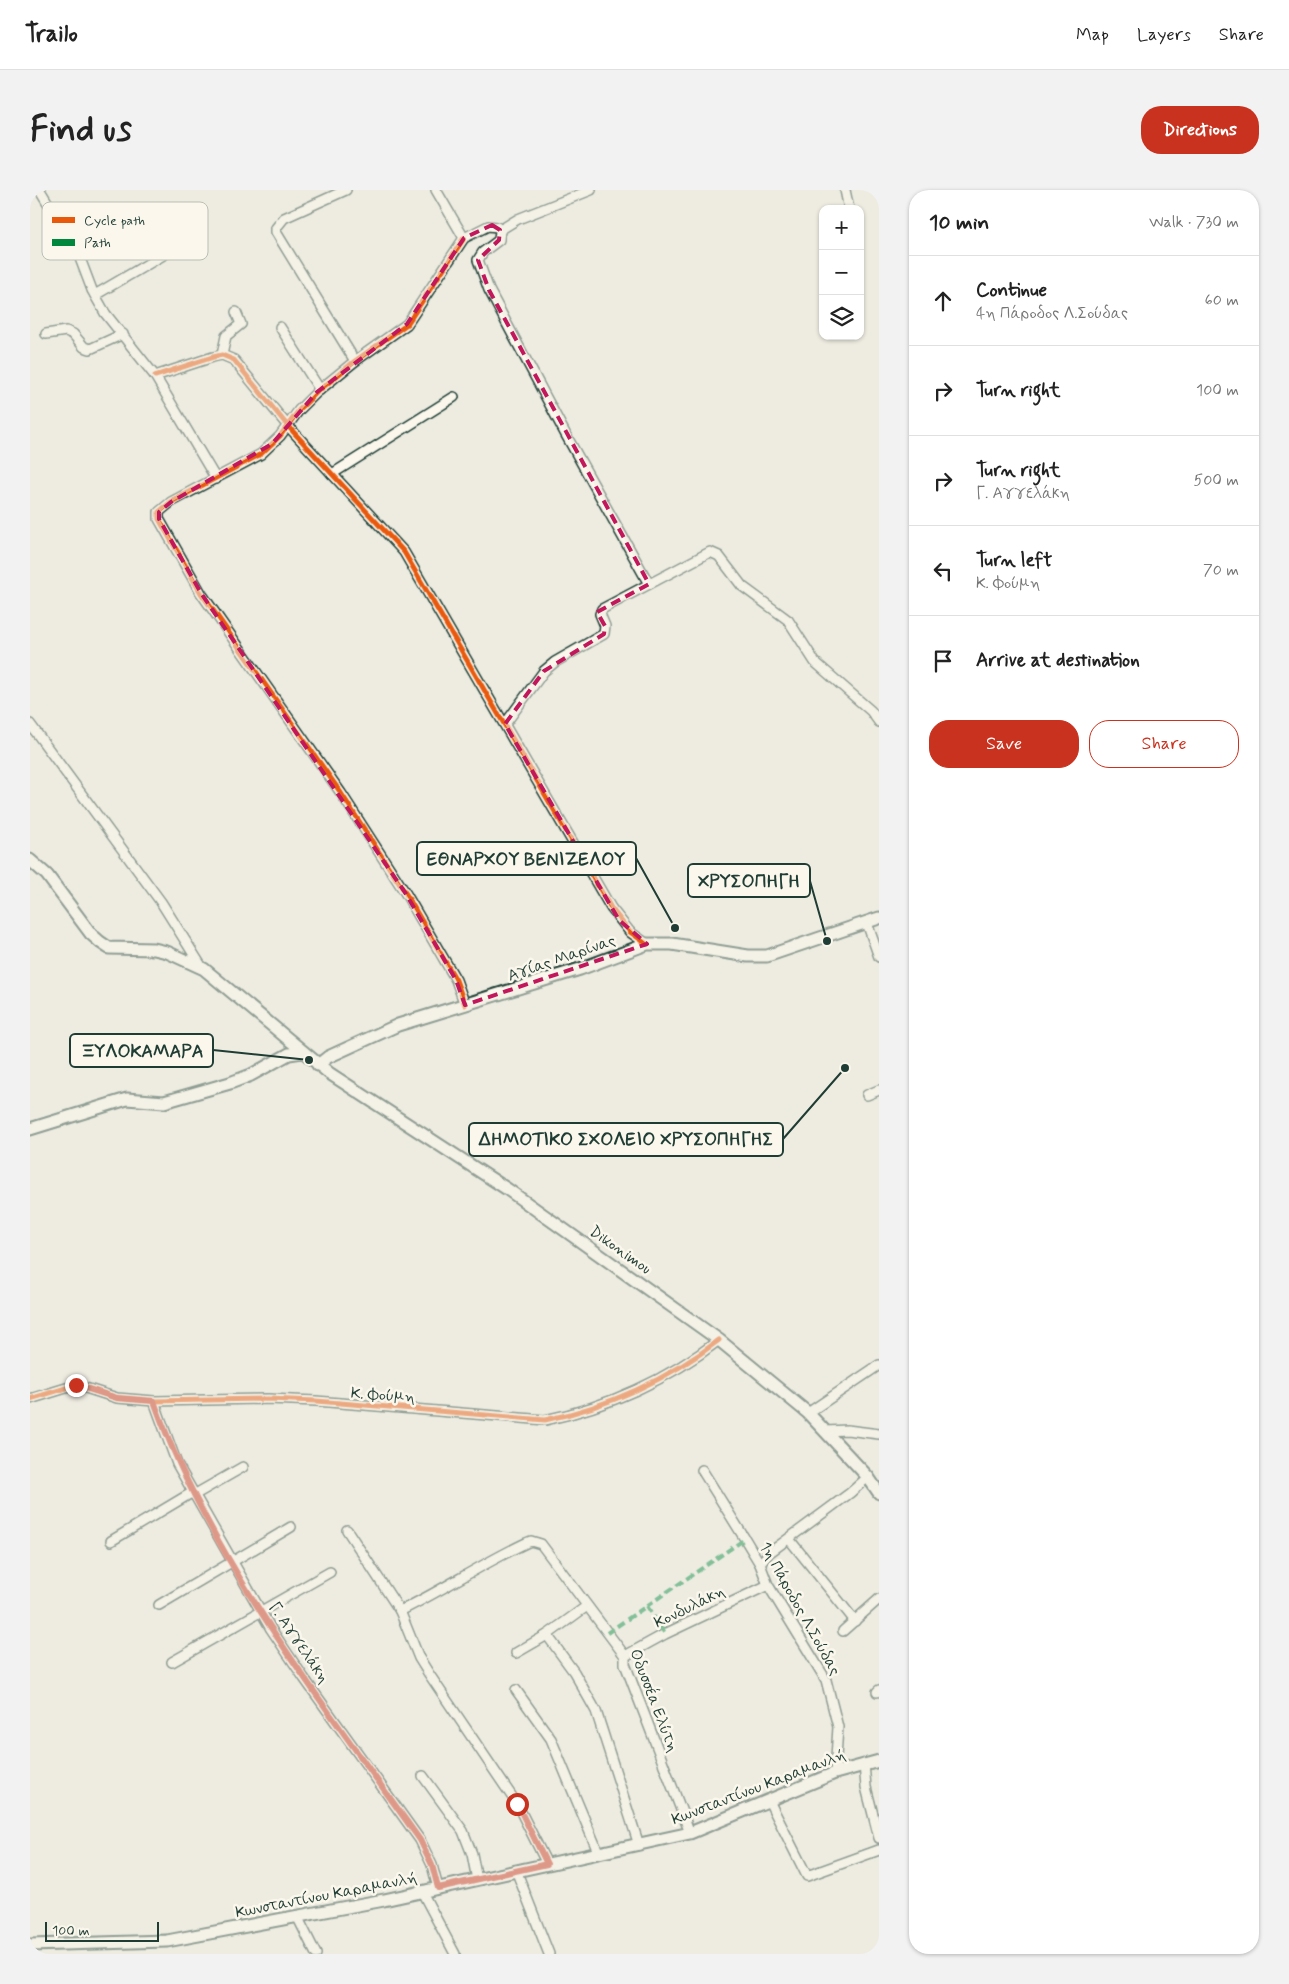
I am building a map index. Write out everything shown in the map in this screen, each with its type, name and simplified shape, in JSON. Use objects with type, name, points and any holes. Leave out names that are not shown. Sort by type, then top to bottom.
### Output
[{"type":"main road","name":"Dikonimou","points":[[30,860],[47,875],[91,934],[109,948],[154,949],[167,952],[204,969],[318,1065],[507,1189],[719,1340],[808,1413],[868,1477],[879,1493]]},
{"type":"main road","name":"Αγίας Μαρίνας","points":[[318,1065],[328,1057],[398,1025],[580,969],[646,944],[672,944],[758,958],[776,955],[879,918]]},
{"type":"main road","points":[[30,1129],[127,1099],[164,1102],[230,1083],[251,1075],[289,1054],[302,1052]]},
{"type":"main road","name":"Κωνσταντίνου Καραμανλή","points":[[30,1945],[167,1941],[298,1918],[516,1870],[599,1854],[690,1833],[835,1772],[879,1762]]},
{"type":"street","points":[[40,190],[47,202]]},
{"type":"street","points":[[346,190],[284,218],[276,228],[276,232],[355,361]]},
{"type":"street","points":[[436,190],[464,238]]},
{"type":"street","points":[[500,230],[518,219],[591,190]]},
{"type":"street","points":[[845,190],[847,205]]},
{"type":"street","points":[[465,1005],[456,980],[406,894],[341,793],[211,608],[159,519],[159,512],[171,502],[260,454],[280,436],[299,410],[320,390],[355,361],[407,324],[464,238],[488,226],[497,227],[500,230]]},
{"type":"street","points":[[500,230],[499,240],[483,252],[478,260],[486,281],[566,435],[649,584]]},
{"type":"street","points":[[81,260],[95,295],[110,320],[155,376],[216,479]]},
{"type":"street","points":[[95,295],[154,260]]},
{"type":"street","points":[[222,355],[226,336],[241,324],[236,312]]},
{"type":"street","points":[[280,328],[320,390]]},
{"type":"street","points":[[46,334],[66,331],[73,334],[84,347],[90,348],[123,334]]},
{"type":"street","points":[[155,376],[222,355],[239,364],[287,425],[404,552],[619,920],[630,932],[646,944]]},
{"type":"street","points":[[332,474],[454,397]]},
{"type":"street","points":[[505,724],[544,671],[555,662],[604,634],[605,626],[600,614],[602,609],[706,553],[714,553],[742,586],[788,620],[816,662],[871,711],[879,722]]},
{"type":"street","points":[[30,724],[161,902],[204,969]]},
{"type":"street","points":[[867,923],[879,958]]},
{"type":"street","points":[[867,1095],[879,1090]]},
{"type":"street","name":"Κ. Φούμη","points":[[30,1399],[76,1385],[117,1398],[154,1401],[268,1399],[316,1401],[546,1420],[577,1414],[628,1393],[690,1363],[719,1340]]},
{"type":"street","points":[[808,1413],[879,1365]]},
{"type":"street","name":"Γ. Αγγελάκη","points":[[154,1401],[177,1464],[232,1564],[304,1678],[420,1840],[432,1865],[438,1888]]},
{"type":"street","points":[[826,1431],[847,1430],[879,1434]]},
{"type":"street","points":[[111,1541],[193,1493],[243,1467]]},
{"type":"street","name":"1η Πάροδος Λ.Σούδας","points":[[702,1470],[760,1564],[768,1585],[826,1680],[838,1727],[835,1772]]},
{"type":"street","points":[[760,1564],[769,1553],[868,1477]]},
{"type":"street","points":[[159,1605],[291,1528]]},
{"type":"street","points":[[347,1530],[400,1611],[419,1658],[517,1804],[547,1864]]},
{"type":"street","points":[[789,1539],[855,1621]]},
{"type":"street","name":"Οδυσσέα Ελύτη","points":[[400,1611],[421,1602],[492,1559],[526,1543],[537,1542],[545,1547],[625,1656],[624,1664],[690,1833]]},
{"type":"street","points":[[172,1662],[216,1639],[330,1572]]},
{"type":"street","name":"Κονδυλάκη","points":[[625,1656],[665,1634],[768,1585]]},
{"type":"street","points":[[843,1631],[879,1599]]},
{"type":"street","points":[[516,1653],[548,1635],[587,1606]]},
{"type":"street","points":[[548,1635],[574,1672],[596,1711],[639,1845]]},
{"type":"street","points":[[516,1690],[550,1739],[599,1854]]},
{"type":"street","points":[[864,1764],[866,1787],[879,1838]]},
{"type":"street","points":[[423,1776],[463,1831],[470,1845],[477,1880]]},
{"type":"street","points":[[769,1801],[807,1876],[879,1850]]},
{"type":"street","points":[[516,1870],[549,1954]]},
{"type":"street","points":[[422,1892],[455,1954]]},
{"type":"street","points":[[298,1918],[316,1954]]},
{"type":"highlighted area","points":[[492,225],[500,230],[499,240],[478,260],[489,290],[649,584],[597,612],[605,626],[604,634],[544,671],[505,724],[619,920],[647,944],[465,1005],[456,980],[406,894],[201,593],[159,519],[159,512],[171,502],[272,444],[317,392],[407,324],[464,238]]},
{"type":"marked path","points":[[607,1633],[745,1539]]},
{"type":"marked path","points":[[647,1606],[665,1634]]},
{"type":"cycle path","points":[[464,238],[407,324],[355,361],[317,392],[299,410],[280,436],[261,454],[171,502],[159,512],[159,519],[201,593],[341,793],[406,894],[456,980],[465,1005]]},
{"type":"cycle path","points":[[155,376],[222,355],[234,360],[287,425],[404,552],[611,908],[630,932],[647,944]]},
{"type":"cycle path","points":[[30,1399],[76,1385],[117,1398],[154,1401],[268,1399],[316,1401],[545,1420],[592,1408],[637,1390],[680,1367],[719,1340]]},
{"type":"place","name":"ΕΘΝΑΡΧΟΥ ΒΕΝΙΖΕΛΟΥ","points":[[675,928]]},
{"type":"place","name":"ΧΡΥΣΟΠΗΓΗ","points":[[827,941]]},
{"type":"place","name":"ΞΥΛΟΚΑΜΑΡΑ","points":[[309,1060]]},
{"type":"place","name":"ΔΗΜΟΤΙΚΟ ΣΧΟΛΕΙΟ ΧΡΥΣΟΠΗΓΗΣ","points":[[845,1068]]},
{"type":"route","points":[[76,1385],[117,1398],[154,1401],[177,1464],[232,1564],[286,1653],[427,1851],[438,1888],[547,1864],[517,1804]]}]
